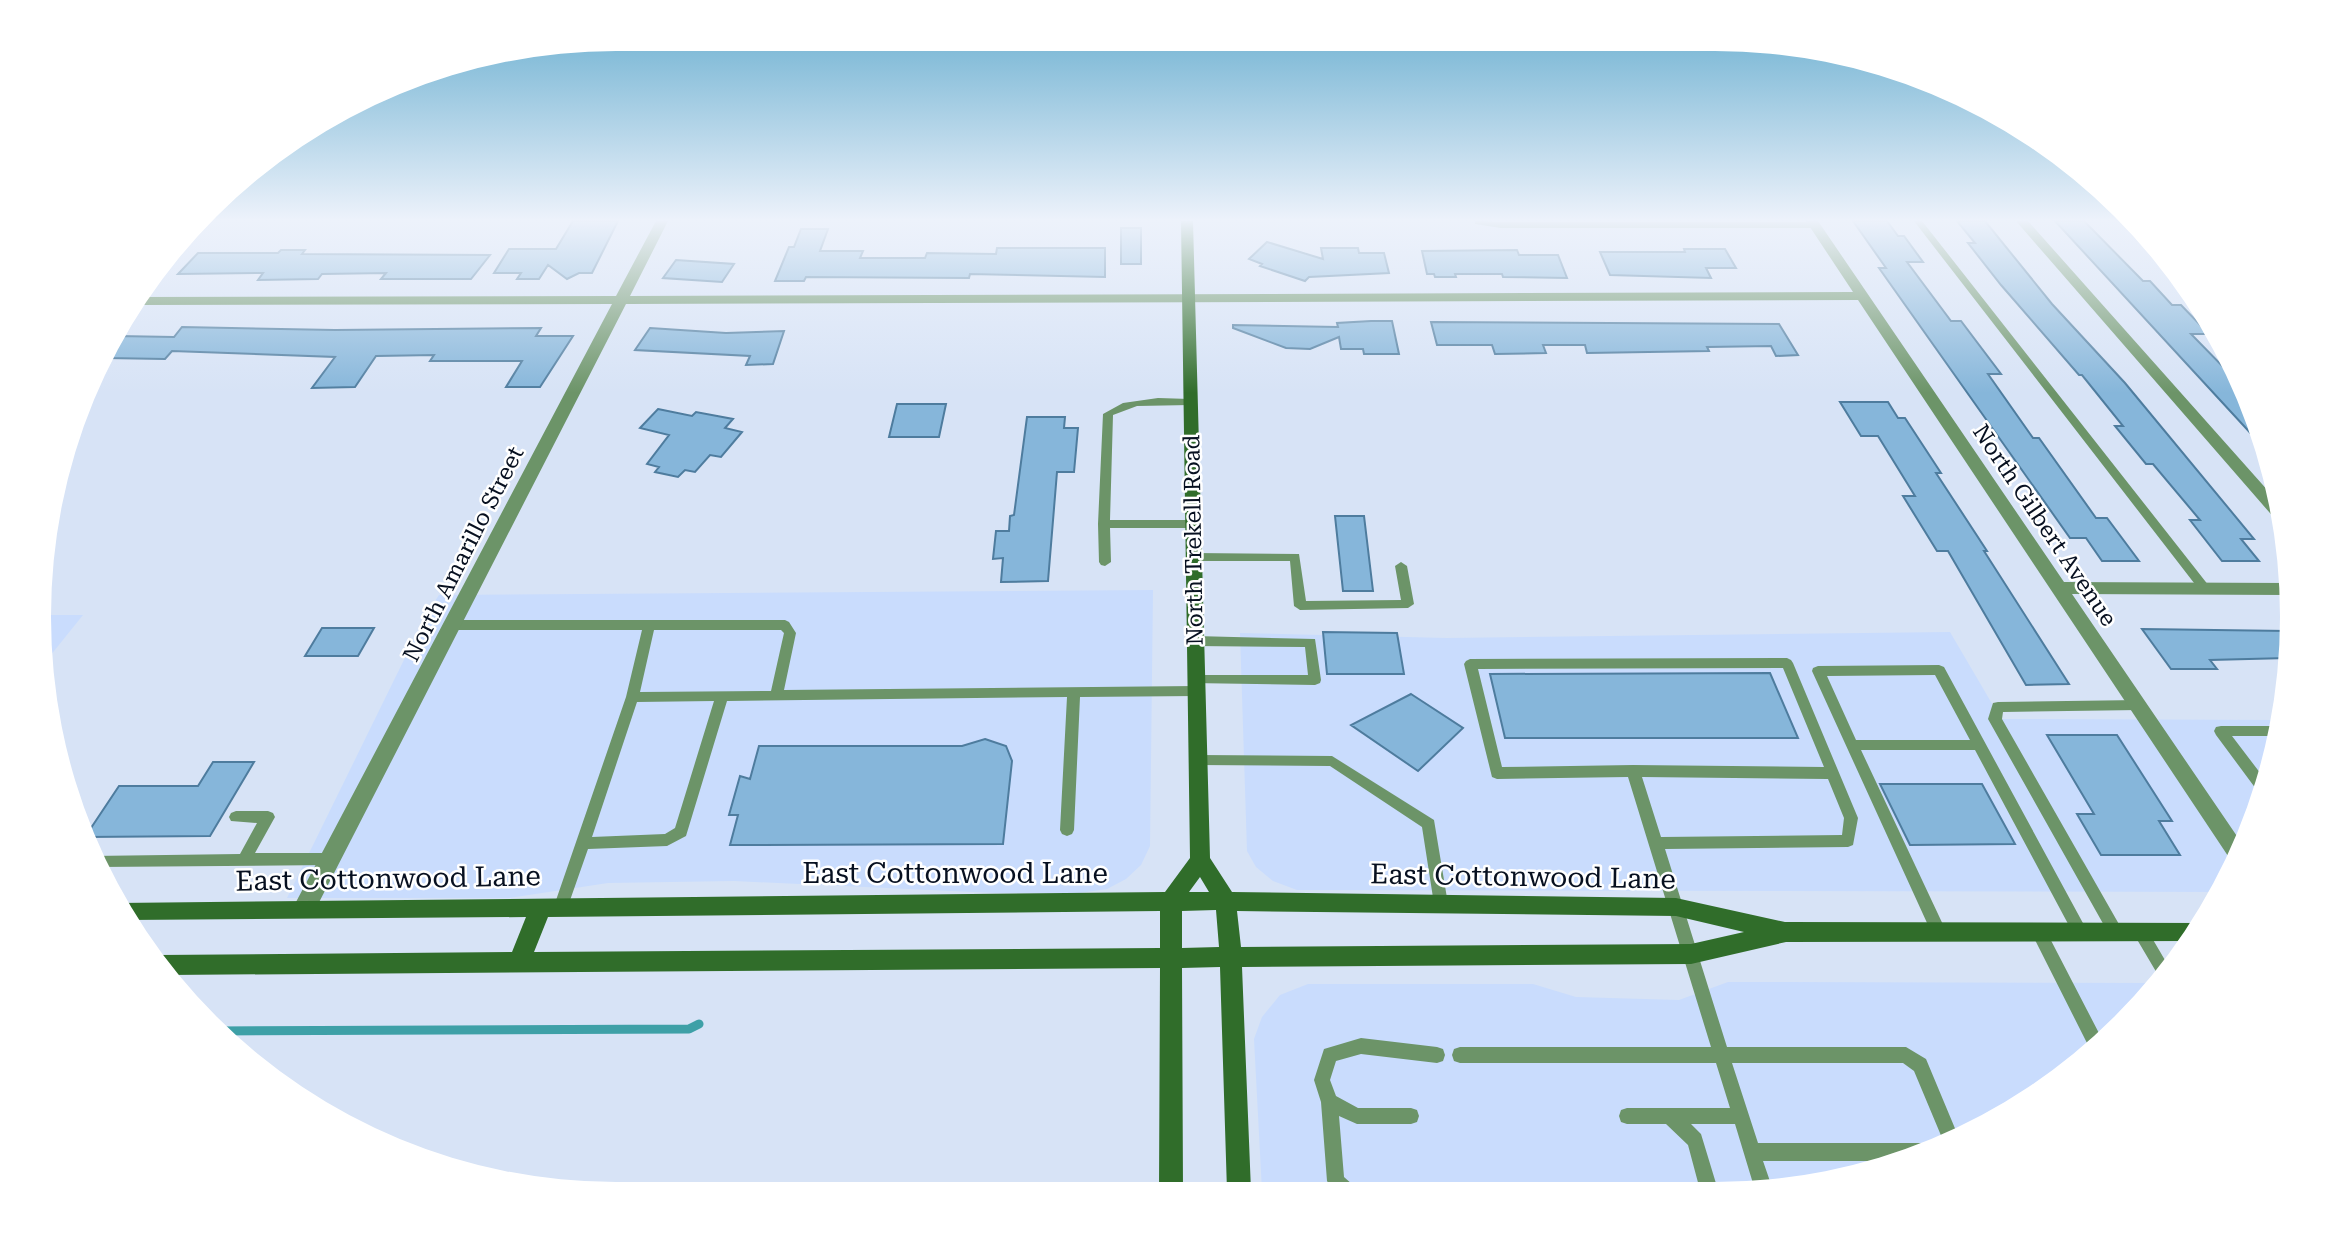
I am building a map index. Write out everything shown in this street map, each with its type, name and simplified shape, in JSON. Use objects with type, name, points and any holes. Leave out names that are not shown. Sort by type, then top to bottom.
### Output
[{"type":"main road","name":"North Trekell Road","points":[[1188,279],[1200,860]]},
{"type":"main road","points":[[1171,1182],[1171,901],[1200,860],[1226,901],[1231,957],[1239,1182]]},
{"type":"main road","name":"East Cottonwood Lane","points":[[134,911],[1226,901],[1676,907],[1786,932]]},
{"type":"main road","points":[[519,962],[551,906]]},
{"type":"main road","name":"East Cottonwood Lane","points":[[171,965],[1691,954],[1786,932],[2185,931]]},
{"type":"street","name":"North Amarillo Street","points":[[304,909],[631,279]]},
{"type":"street","name":"North Gilbert Avenue","points":[[1850,279],[2062,588],[2232,845]]},
{"type":"street","points":[[2073,279],[2268,500]]},
{"type":"street","points":[[146,302],[1861,296]]},
{"type":"street","points":[[2062,588],[2279,589]]},
{"type":"lane","points":[[1963,279],[2205,589]]},
{"type":"lane","points":[[1105,562],[1108,414],[1119,406],[1132,403],[1191,402]]},
{"type":"lane","points":[[1104,524],[1193,524]]},
{"type":"lane","points":[[1193,557],[1295,557],[1300,606],[1408,604],[1401,566]]},
{"type":"lane","points":[[452,625],[785,625],[790,633],[776,695]]},
{"type":"lane","points":[[551,906],[582,843],[632,697],[649,625]]},
{"type":"lane","points":[[632,697],[1074,692],[1315,680],[1311,642],[1195,641]]},
{"type":"lane","points":[[1656,843],[1848,841],[1851,818],[1833,773],[1787,663],[1470,664],[1497,773],[1833,773]]},
{"type":"lane","points":[[1938,930],[1818,671],[1939,670],[2079,930]]},
{"type":"lane","points":[[1067,830],[1074,692]]},
{"type":"lane","points":[[582,843],[667,840],[681,831],[722,696]]},
{"type":"lane","points":[[2115,930],[1995,719],[1998,707],[2139,705]]},
{"type":"lane","points":[[2256,778],[2221,731],[2268,731]]},
{"type":"lane","points":[[1852,745],[1979,745]]},
{"type":"lane","points":[[1198,760],[1332,761],[1429,824],[1441,904]]},
{"type":"lane","points":[[1633,771],[1761,1180]]},
{"type":"lane","points":[[236,817],[268,817],[244,860]]},
{"type":"lane","points":[[106,861],[330,859]]},
{"type":"lane","points":[[2038,930],[2093,1038]]},
{"type":"lane","points":[[2140,930],[2160,965]]},
{"type":"lane","points":[[1337,1182],[1329,1102],[1322,1080],[1330,1055],[1361,1046],[1437,1055]]},
{"type":"lane","points":[[1460,1055],[1906,1055],[1920,1065],[1948,1132]]},
{"type":"lane","points":[[1329,1102],[1357,1116],[1411,1116]]},
{"type":"lane","points":[[1627,1116],[1741,1116]]},
{"type":"lane","points":[[1669,1116],[1695,1140],[1707,1182]]},
{"type":"lane","points":[[1752,1152],[1896,1152]]},
{"type":"shaded area","points":[[1153,590],[1150,846],[1141,865],[1126,879],[1107,889],[1080,893],[995,893],[734,881],[608,883],[509,898],[287,898],[427,613],[439,595]]},
{"type":"shaded area","points":[[51,615],[83,615],[52,654]]},
{"type":"shaded area","points":[[1950,632],[2001,719],[2270,720],[2250,798],[2222,867],[2208,892],[1297,890],[1273,881],[1256,867],[1247,851],[1240,633],[1447,638]]},
{"type":"shaded area","points":[[1728,982],[2146,983],[2088,1042],[2029,1087],[1965,1124],[1931,1139],[1861,1163],[1752,1181],[1262,1182],[1254,1039],[1262,1017],[1280,995],[1308,984],[1533,984],[1576,997],[1679,1000]]},
{"type":"building","points":[[259,279],[318,279],[318,279]]},
{"type":"building","points":[[381,279],[471,279],[471,279]]},
{"type":"building","points":[[671,279],[724,279],[722,282]]},
{"type":"building","points":[[776,279],[805,279],[804,281],[775,281]]},
{"type":"building","points":[[1886,279],[1919,279],[1951,321],[1961,321],[2001,374],[1988,374],[2033,438],[2039,438],[2096,518],[2107,518],[2139,561],[2102,561],[2086,538],[2070,538]]},
{"type":"building","points":[[1996,279],[2031,279],[2125,383],[2254,539],[2241,539],[2259,561],[2222,561],[2190,520],[2200,520],[2153,464],[2146,464],[2115,426],[2123,426],[2082,375],[2079,375]]},
{"type":"building","points":[[2108,279],[2150,281],[2172,305],[2181,305],[2196,321],[2204,334],[2191,334],[2221,365],[2248,431]]},
{"type":"building","points":[[1392,321],[1399,354],[1364,354],[1363,349],[1341,349],[1339,337],[1310,349],[1286,348],[1233,328],[1233,325],[1338,327],[1337,323]]},
{"type":"building","points":[[1431,322],[1779,324],[1798,355],[1776,356],[1771,346],[1707,347],[1709,351],[1587,353],[1585,345],[1543,345],[1546,353],[1495,354],[1492,345],[1437,345]]},
{"type":"building","points":[[182,327],[335,330],[541,328],[536,336],[573,336],[540,387],[506,387],[522,361],[430,361],[434,355],[376,356],[355,387],[312,388],[335,357],[172,351],[165,359],[113,358],[126,336],[174,337]]},
{"type":"building","points":[[650,328],[726,333],[784,331],[773,364],[746,365],[750,356],[635,350]]},
{"type":"building","points":[[1840,402],[1888,402],[1898,418],[1905,418],[1941,473],[1936,473],[1987,551],[1984,551],[2069,684],[2026,685],[1948,551],[1937,551],[1903,496],[1915,496],[1878,436],[1861,436]]},
{"type":"building","points":[[897,404],[946,404],[939,437],[889,437]]},
{"type":"building","points":[[658,409],[692,416],[696,412],[733,419],[725,428],[742,432],[721,457],[710,455],[695,472],[685,470],[678,477],[655,472],[659,467],[647,464],[669,435],[640,428]]},
{"type":"building","points":[[1027,417],[1065,417],[1064,428],[1078,428],[1074,472],[1057,472],[1048,581],[1001,582],[1003,558],[993,559],[996,531],[1009,531],[1010,516],[1014,515]]},
{"type":"building","points":[[1335,516],[1364,516],[1373,591],[1343,591]]},
{"type":"building","points":[[322,628],[374,628],[358,656],[305,656]]},
{"type":"building","points":[[2142,629],[2280,631],[2279,658],[2210,660],[2217,669],[2171,669]]},
{"type":"building","points":[[1323,632],[1397,633],[1404,674],[1327,674]]},
{"type":"building","points":[[1770,673],[1798,738],[1505,738],[1490,674]]},
{"type":"building","points":[[1411,694],[1463,728],[1418,771],[1351,725]]},
{"type":"building","points":[[2047,735],[2117,735],[2172,821],[2159,821],[2180,855],[2101,855],[2077,814],[2094,814]]},
{"type":"building","points":[[985,739],[1006,746],[1012,761],[1003,844],[730,845],[738,815],[729,815],[740,776],[750,779],[759,746],[962,746]]},
{"type":"building","points":[[213,762],[254,762],[210,836],[96,837],[92,827],[119,786],[198,786]]},
{"type":"building","points":[[1880,784],[1982,784],[2015,844],[1910,845]]},
{"type":"waterway","points":[[231,1031],[689,1029],[699,1024]]}]
